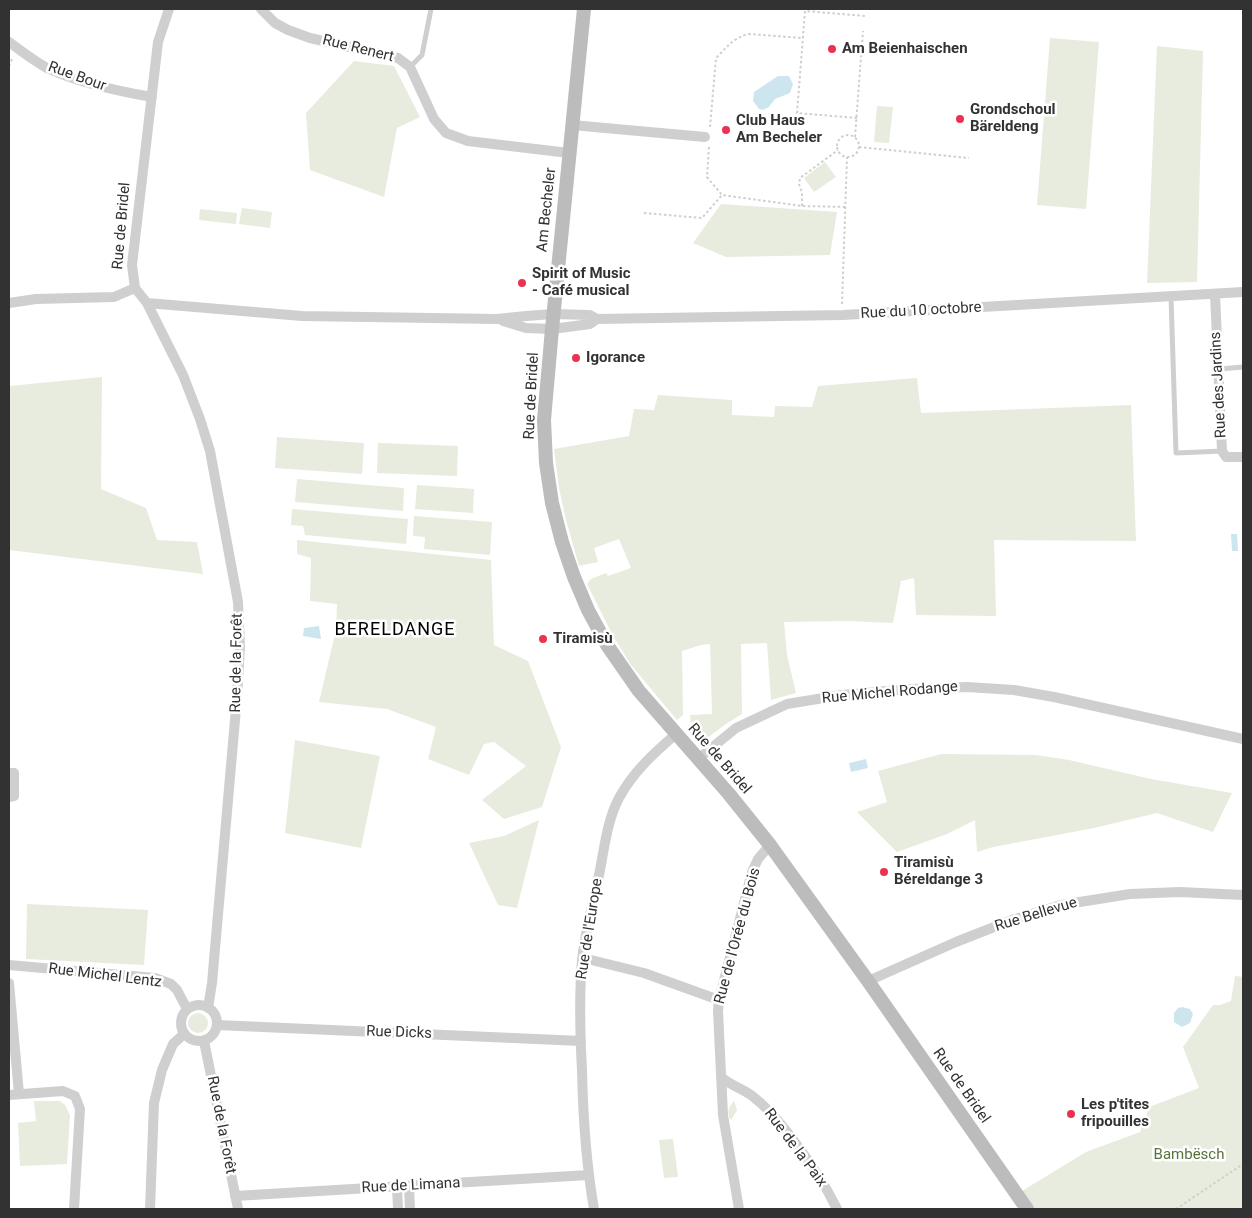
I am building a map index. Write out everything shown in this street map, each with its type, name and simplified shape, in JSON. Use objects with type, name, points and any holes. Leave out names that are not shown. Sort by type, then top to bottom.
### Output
[{"type":"main road","name":"Am Becheler","points":[[552,328],[584,9]]},
{"type":"main road","name":"Rue de Bridel","points":[[552,328],[544,420],[546,462],[552,503],[562,542],[588,610],[607,645],[639,691],[729,794],[770,845],[868,981],[1026,1209]]},
{"type":"street","name":"Rue de Bridel","points":[[146,303],[135,288],[132,265],[158,42],[169,9]]},
{"type":"street","name":"Rue Renert","points":[[260,9],[275,23],[310,38],[398,58],[410,67],[434,119],[446,133],[468,141],[570,154]]},
{"type":"street","name":"Rue Bour","points":[[9,42],[47,68],[116,91],[152,98]]},
{"type":"street","points":[[572,125],[708,137]]},
{"type":"street","points":[[9,303],[36,299],[114,297],[135,288]]},
{"type":"street","name":"Rue du 10 octobre","points":[[553,314],[590,315],[597,319],[843,316],[1243,292]]},
{"type":"street","name":"Rue des Jardins","points":[[1215,294],[1222,451],[1226,457],[1243,457]]},
{"type":"street","points":[[146,303],[302,316],[497,319],[553,314]]},
{"type":"street","name":"Rue de la Forêt","points":[[146,303],[184,375],[210,451],[238,602],[240,648],[236,717],[213,973],[208,1008]]},
{"type":"street","points":[[497,319],[526,328],[552,328]]},
{"type":"street","name":"Rue du 10 octobre","points":[[552,328],[590,324],[597,319]]},
{"type":"street","name":"Rue Michel Rodange","points":[[698,759],[736,728],[787,704],[842,695],[929,688],[967,687],[1014,690],[1054,697],[1243,739]]},
{"type":"street","name":"Rue de l'Europe","points":[[594,1209],[588,1175],[580,1041],[580,986],[584,946],[609,826],[618,800],[630,780],[644,763],[676,734]]},
{"type":"street","points":[[9,773],[14,773],[14,796],[9,796]]},
{"type":"street","name":"Rue de l'Orée du Bois","points":[[740,1209],[723,1115],[718,1011],[719,1000],[752,872],[758,859],[770,845]]},
{"type":"street","name":"Rue Bellevue","points":[[868,981],[956,942],[1012,920],[1061,905],[1130,894],[1180,892],[1243,895]]},
{"type":"street","points":[[583,958],[644,973],[719,1000]]},
{"type":"street","name":"Rue Michel Lentz","points":[[9,965],[156,978],[171,984],[177,990],[187,1009]]},
{"type":"street","points":[[9,983],[14,1095],[63,1091],[75,1096],[80,1109],[74,1209]]},
{"type":"street","points":[[198,1005],[208,1008],[215,1015],[217,1025],[213,1035],[204,1040],[193,1040],[184,1034],[181,1026],[182,1017],[187,1009],[198,1005]]},
{"type":"street","name":"Rue Dicks","points":[[217,1025],[580,1041]]},
{"type":"street","points":[[150,1209],[154,1103],[162,1070],[173,1044],[184,1034]]},
{"type":"street","name":"Rue de la Forêt","points":[[204,1040],[238,1209]]},
{"type":"street","name":"Rue de la Paix","points":[[720,1078],[727,1084],[749,1094],[771,1112],[812,1164],[837,1209]]},
{"type":"street","name":"Rue de Limana","points":[[235,1196],[588,1175]]},
{"type":"street","points":[[397,1186],[398,1209]]},
{"type":"street","points":[[409,1186],[410,1209]]},
{"type":"lane","points":[[410,67],[422,54],[431,9]]},
{"type":"lane","points":[[1171,296],[1176,453],[1222,451]]},
{"type":"lane","points":[[1219,369],[1243,368]]},
{"type":"path","points":[[856,118],[797,113],[805,11],[865,16]]},
{"type":"path","points":[[855,137],[848,135],[841,137],[837,143],[838,150],[842,155],[848,157],[854,155],[859,147],[855,137],[863,31]]},
{"type":"path","points":[[803,38],[749,34],[735,39],[716,58],[708,137],[707,177],[722,195],[802,206],[846,208]]},
{"type":"path","points":[[9,66],[14,54]]},
{"type":"path","points":[[859,147],[969,158]]},
{"type":"path","points":[[802,206],[800,178],[838,150]]},
{"type":"path","points":[[842,307],[848,157]]},
{"type":"path","points":[[703,165],[708,165]]},
{"type":"path","points":[[644,213],[702,218],[722,195]]},
{"type":"path","points":[[1176,1209],[1243,1164]]},
{"type":"green space","points":[[1050,38],[1099,42],[1086,209],[1037,205]]},
{"type":"green space","points":[[1157,46],[1203,51],[1197,282],[1147,283]]},
{"type":"green space","points":[[354,61],[394,66],[420,117],[397,128],[384,197],[310,170],[306,113]]},
{"type":"green space","points":[[877,106],[893,107],[889,143],[874,142]]},
{"type":"green space","points":[[825,162],[836,177],[814,192],[804,178]]},
{"type":"green space","points":[[721,204],[837,212],[830,255],[726,257],[693,243]]},
{"type":"green space","points":[[242,208],[272,212],[270,228],[239,224]]},
{"type":"green space","points":[[200,209],[237,213],[236,224],[199,220]]},
{"type":"green space","points":[[102,377],[101,489],[146,508],[157,540],[197,542],[203,574],[9,550],[9,386]]},
{"type":"green space","points":[[917,378],[921,413],[1131,405],[1136,541],[994,540],[996,616],[916,615],[914,578],[901,581],[893,623],[847,621],[784,622],[787,655],[796,693],[771,700],[767,643],[741,644],[742,714],[701,743],[692,736],[690,715],[712,714],[710,644],[682,651],[683,715],[677,720],[631,665],[613,636],[587,584],[591,579],[606,573],[608,576],[631,568],[619,539],[594,548],[598,562],[579,566],[559,488],[554,449],[629,436],[634,409],[654,410],[658,395],[732,400],[732,415],[774,417],[775,406],[812,407],[818,386]]},
{"type":"green space","points":[[277,437],[364,443],[362,474],[275,468]]},
{"type":"green space","points":[[378,443],[458,446],[457,476],[377,473]]},
{"type":"green space","points":[[297,479],[404,488],[403,511],[295,502]]},
{"type":"green space","points":[[417,485],[474,489],[473,513],[415,509]]},
{"type":"green space","points":[[292,509],[408,519],[406,544],[305,535],[303,526],[291,525]]},
{"type":"green space","points":[[414,516],[492,522],[490,555],[424,549],[425,537],[413,536]]},
{"type":"green space","points":[[297,540],[491,560],[494,645],[528,661],[561,747],[542,807],[504,819],[482,800],[526,766],[494,742],[484,744],[469,775],[428,759],[436,727],[387,709],[319,702],[336,630],[337,604],[310,601],[311,558],[297,554]]},
{"type":"green space","points":[[295,740],[380,756],[361,848],[285,833]]},
{"type":"green space","points":[[941,754],[1036,755],[1069,760],[1151,779],[1232,793],[1213,832],[1157,813],[977,852],[975,820],[947,834],[897,852],[857,812],[887,802],[878,771]]},
{"type":"green space","points":[[539,820],[517,908],[498,905],[469,843],[504,836]]},
{"type":"green space","points":[[27,904],[148,910],[144,965],[26,959]]},
{"type":"green space","name":"Bambësch","points":[[1235,976],[1243,977],[1243,1209],[1035,1209],[1022,1191],[1086,1152],[1140,1132],[1149,1107],[1199,1088],[1183,1047],[1213,1005],[1220,1005],[1231,1001]]},
{"type":"green space","points":[[198,1013],[205,1016],[208,1023],[205,1030],[198,1033],[191,1030],[188,1023],[191,1016]]},
{"type":"green space","points":[[34,1101],[60,1101],[65,1105],[70,1115],[67,1164],[20,1166],[18,1123],[36,1121]]},
{"type":"green space","points":[[734,1101],[737,1110],[731,1120],[728,1112]]},
{"type":"green space","points":[[673,1139],[678,1177],[664,1178],[659,1140]]},
{"type":"water","points":[[778,76],[789,76],[793,84],[790,93],[775,99],[769,107],[763,110],[759,109],[753,101],[754,92]]},
{"type":"water","points":[[1231,534],[1237,534],[1238,551],[1232,551]]},
{"type":"water","points":[[319,626],[321,639],[303,636],[304,628]]},
{"type":"water","points":[[866,759],[868,768],[851,772],[849,763]]},
{"type":"water","points":[[1178,1008],[1190,1009],[1193,1014],[1190,1023],[1182,1027],[1174,1022],[1174,1013]]},
{"type":"place","name":"Am Beienhaischen","points":[[832,49]]},
{"type":"place","name":"Grondschoul Bäreldeng","points":[[960,119]]},
{"type":"place","name":"Club Haus Am Becheler","points":[[726,130]]},
{"type":"place","name":"Spirit of Music - Café musical","points":[[522,283]]},
{"type":"place","name":"Igorance","points":[[576,358]]},
{"type":"place","name":"Tiramisù","points":[[543,639]]},
{"type":"place","name":"Tiramisù Béreldange 3","points":[[884,872]]},
{"type":"place","name":"Les p'tites fripouilles","points":[[1071,1114]]},
{"type":"district","name":"BERELDANGE","points":[[395,630]]}]
